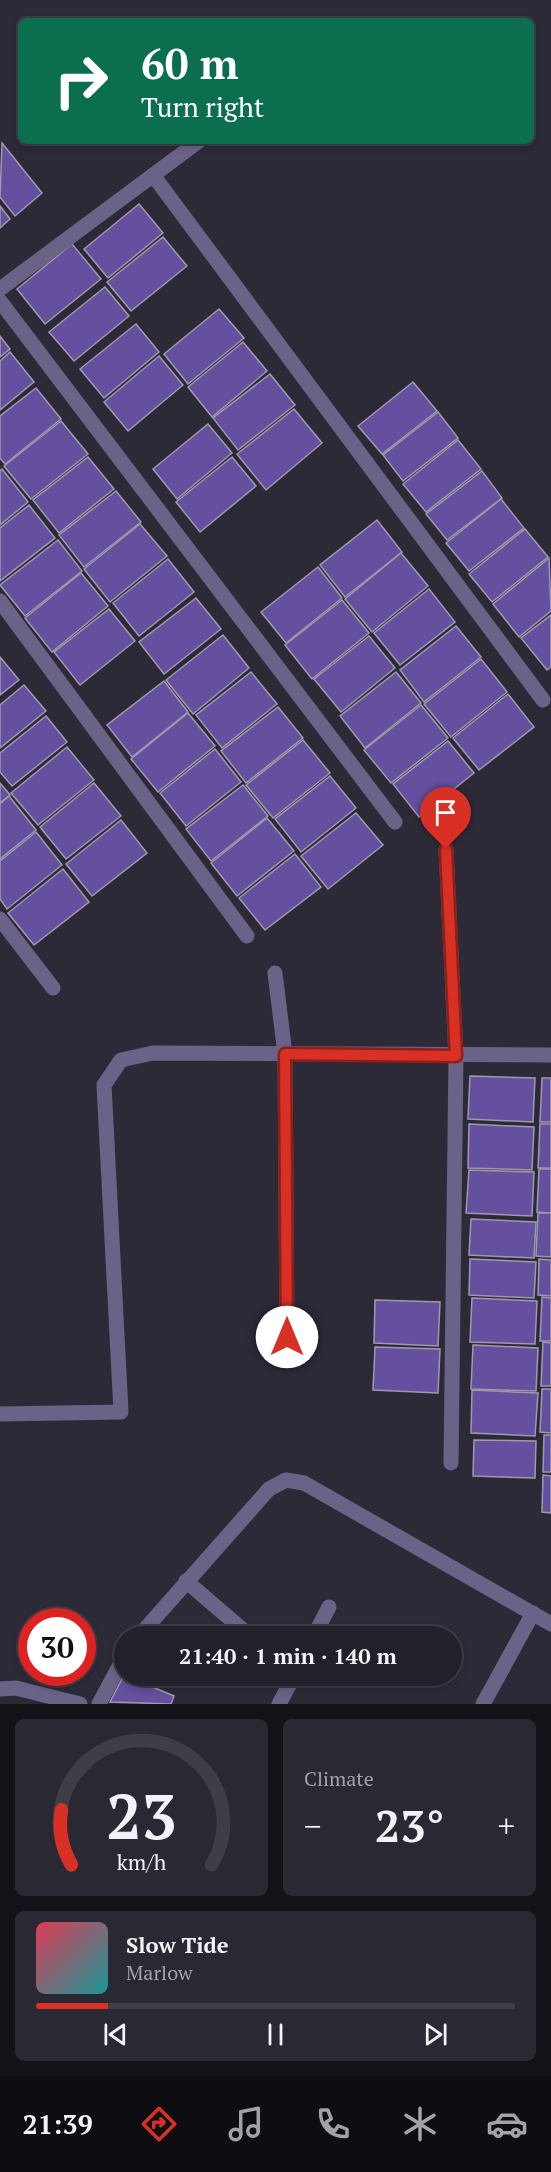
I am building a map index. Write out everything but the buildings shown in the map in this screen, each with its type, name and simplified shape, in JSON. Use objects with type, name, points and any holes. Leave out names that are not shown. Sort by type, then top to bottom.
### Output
[{"type":"street","points":[[0,289],[195,144]]},
{"type":"street","points":[[153,175],[543,700]]},
{"type":"street","points":[[0,301],[395,822]]},
{"type":"street","points":[[0,601],[247,936]]},
{"type":"street","points":[[446,849],[456,1056],[451,1463]]},
{"type":"street","points":[[0,919],[53,988]]},
{"type":"street","points":[[275,972],[285,1054],[287,1337]]},
{"type":"street","points":[[0,1414],[121,1412],[104,1085],[121,1060],[153,1053],[456,1056],[551,1054]]},
{"type":"street","points":[[148,1626],[269,1489],[286,1480],[304,1483],[551,1624]]},
{"type":"street","points":[[186,1581],[238,1626]]},
{"type":"street","points":[[319,1626],[329,1607]]},
{"type":"street","points":[[483,1704],[533,1613]]},
{"type":"street","points":[[99,1704],[114,1676]]},
{"type":"street","points":[[279,1704],[289,1686]]},
{"type":"street","points":[[0,1689],[16,1688],[80,1704]]},
{"type":"route","points":[[287,1337],[285,1054],[456,1056],[446,849]]}]
